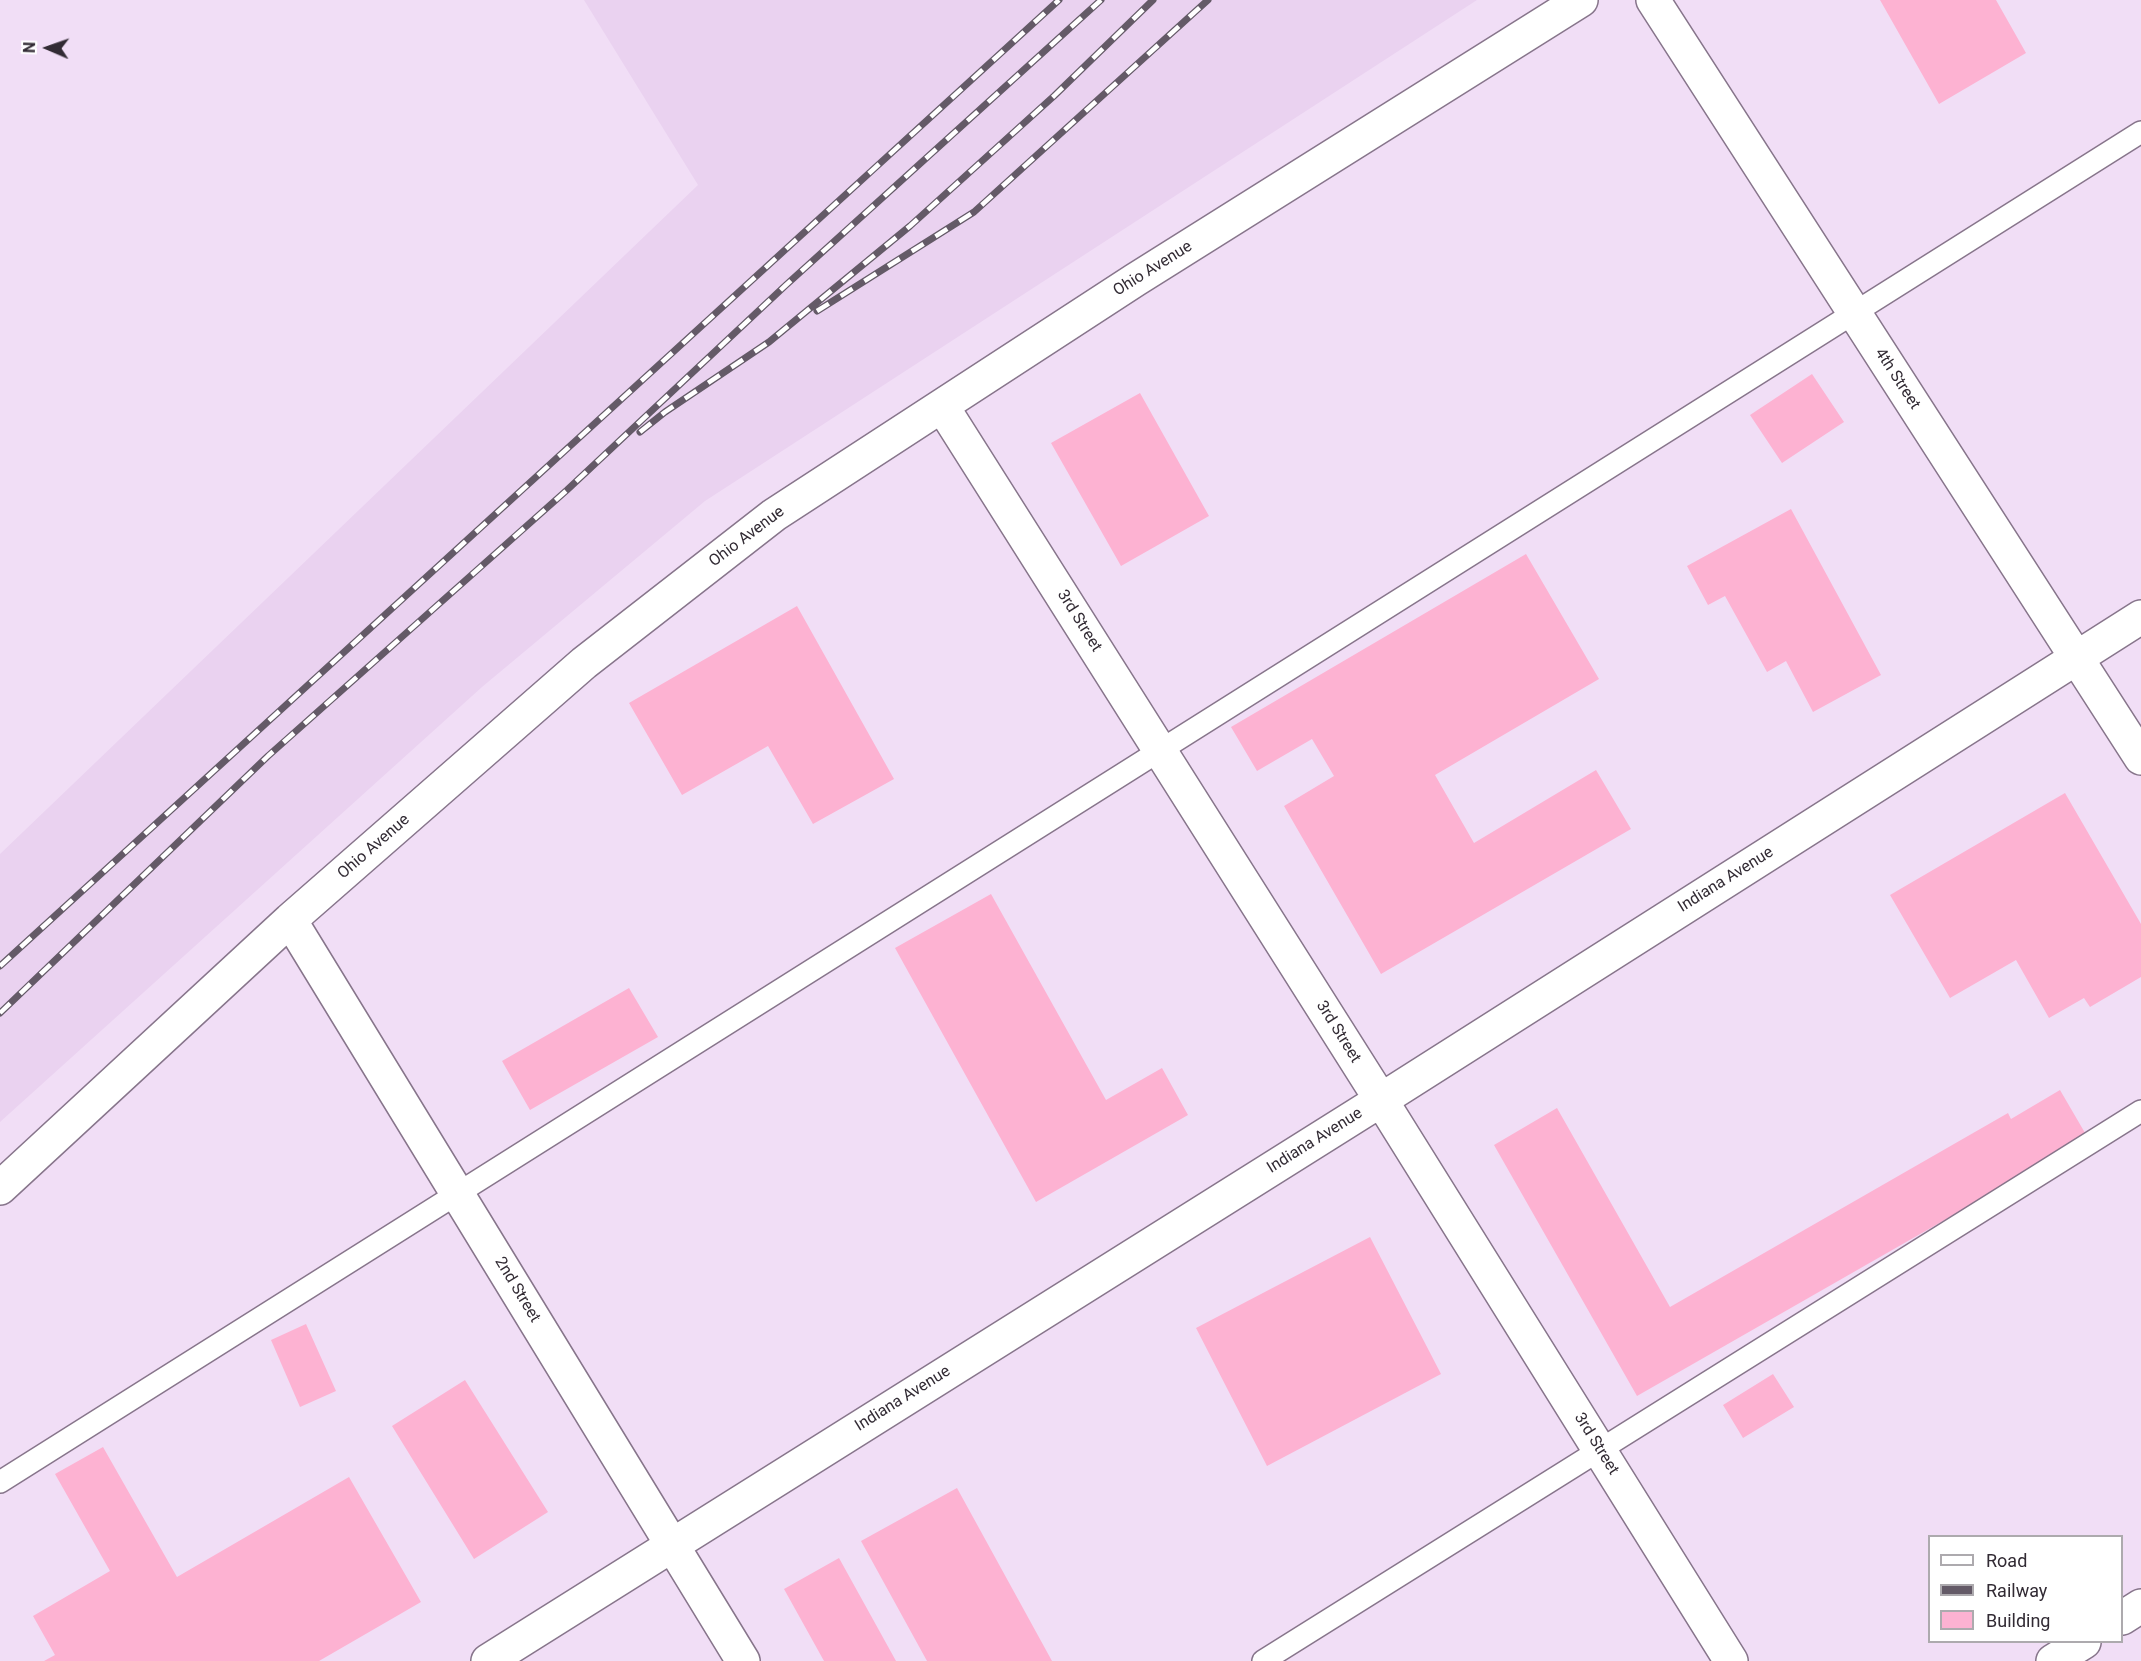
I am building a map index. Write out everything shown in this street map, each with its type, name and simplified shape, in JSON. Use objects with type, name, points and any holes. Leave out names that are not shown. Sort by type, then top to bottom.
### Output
[{"type":"street","name":"Ohio Avenue","points":[[0,1188],[291,920],[584,663],[774,515],[1135,280],[1581,0]]},
{"type":"street","name":"4th Street","points":[[1653,0],[2141,758]]},
{"type":"street","name":"3rd Street","points":[[942,405],[1381,1100],[1731,1661]]},
{"type":"street","name":"Indiana Avenue","points":[[488,1661],[1381,1100],[2141,617]]},
{"type":"street","name":"2nd Street","points":[[291,920],[743,1661]]},
{"type":"street","points":[[2123,1617],[2141,1606]]},
{"type":"street","points":[[2053,1661],[2081,1643]]},
{"type":"lane","points":[[0,1482],[2141,132]]},
{"type":"lane","points":[[1263,1661],[2141,1111]]},
{"type":"shaded area","points":[[584,0],[1477,0],[705,501],[482,687],[0,1122],[0,854],[698,185]]},
{"type":"building","points":[[1880,0],[1996,0],[2026,53],[1939,104]]},
{"type":"building","points":[[1812,374],[1844,422],[1782,463],[1750,415]]},
{"type":"building","points":[[1140,393],[1209,516],[1121,566],[1051,443]]},
{"type":"building","points":[[1791,509],[1881,675],[1813,712],[1786,661],[1767,672],[1725,596],[1708,605],[1687,566]]},
{"type":"building","points":[[1526,554],[1599,679],[1435,775],[1474,843],[1596,770],[1631,829],[1381,974],[1284,806],[1334,776],[1312,739],[1257,771],[1231,727]]},
{"type":"building","points":[[797,606],[894,779],[813,824],[768,746],[682,795],[629,703]]},
{"type":"building","points":[[2065,793],[2141,924],[2141,977],[2090,1007],[2084,998],[2049,1018],[2016,960],[1950,998],[1890,895]]},
{"type":"building","points":[[991,894],[1106,1100],[1162,1068],[1188,1115],[1036,1202],[895,948]]},
{"type":"building","points":[[629,988],[658,1037],[530,1110],[502,1061]]},
{"type":"building","points":[[2060,1090],[2088,1138],[1637,1396],[1494,1145],[1557,1108],[1670,1307],[2008,1113],[2011,1119]]},
{"type":"building","points":[[1370,1237],[1441,1374],[1267,1466],[1196,1328]]},
{"type":"building","points":[[306,1324],[336,1391],[300,1407],[271,1340]]},
{"type":"building","points":[[1773,1374],[1794,1407],[1743,1438],[1723,1405]]},
{"type":"building","points":[[465,1380],[548,1512],[474,1559],[392,1426]]},
{"type":"building","points":[[103,1447],[177,1577],[349,1477],[421,1602],[319,1661],[44,1661],[55,1655],[33,1616],[110,1571],[55,1474]]},
{"type":"building","points":[[957,1488],[1052,1661],[927,1661],[861,1541]]},
{"type":"building","points":[[839,1558],[896,1661],[824,1661],[784,1589]]},
{"type":"railway","points":[[0,966],[1059,0]]},
{"type":"railway","points":[[0,1013],[268,756],[567,490],[786,285],[1101,0]]},
{"type":"railway","points":[[640,432],[665,412],[769,342],[910,226],[1054,96],[1153,0]]},
{"type":"railway","points":[[817,311],[974,212],[1208,0]]}]
